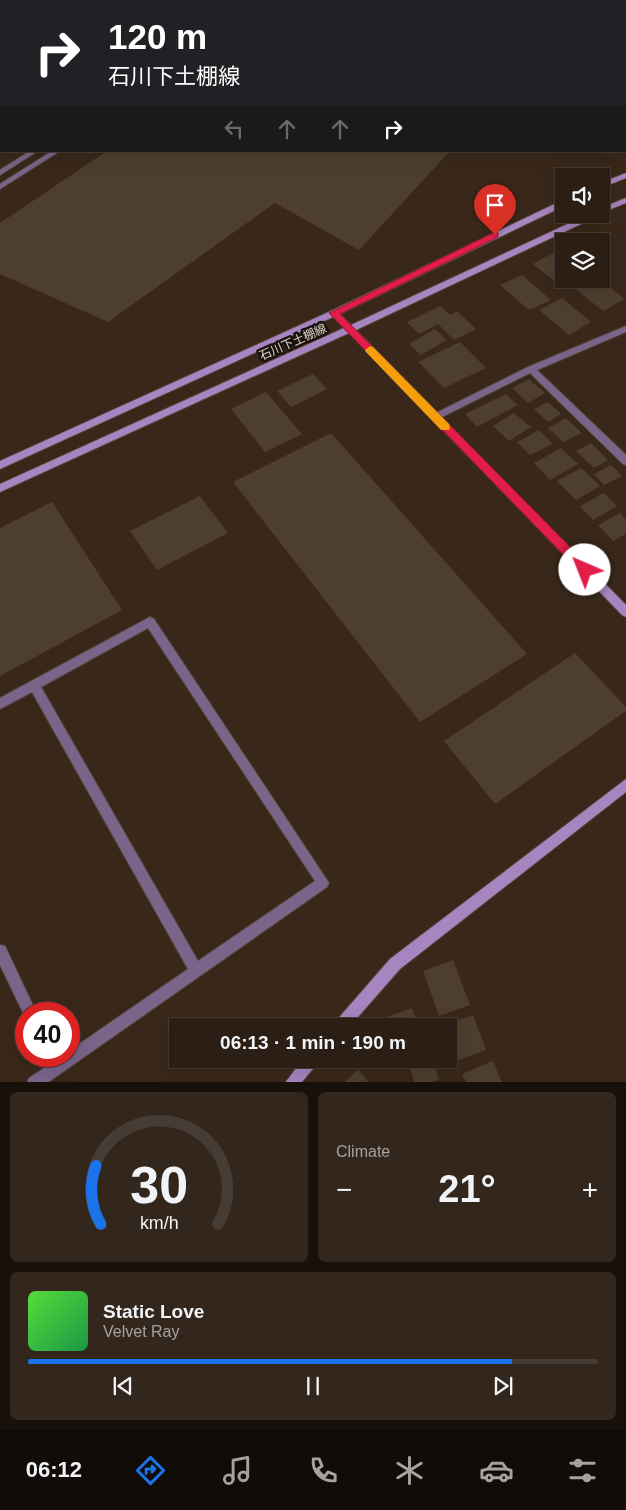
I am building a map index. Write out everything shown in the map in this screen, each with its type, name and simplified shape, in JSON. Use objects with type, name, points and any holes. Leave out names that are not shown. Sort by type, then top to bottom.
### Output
[{"type":"street","points":[[0,173],[33,152]]},
{"type":"street","points":[[0,187],[55,152]]},
{"type":"street","points":[[610,182],[626,175]]},
{"type":"street","points":[[610,207],[626,200]]},
{"type":"street","name":"石川下土棚線","points":[[0,465],[334,313],[555,207]]},
{"type":"street","name":"石川下土棚線","points":[[0,488],[350,329],[576,223]]},
{"type":"street","points":[[334,313],[626,612]]},
{"type":"street","points":[[435,417],[531,369],[626,329]]},
{"type":"street","points":[[531,369],[626,461]]},
{"type":"street","points":[[0,704],[150,622],[323,883],[196,970],[80,1045]]},
{"type":"street","points":[[34,686],[196,970]]},
{"type":"street","points":[[348,1018],[395,964],[626,785]]},
{"type":"street","points":[[0,951],[24,1002]]},
{"type":"street","points":[[34,1082],[48,1067]]},
{"type":"street","points":[[292,1082],[304,1068]]},
{"type":"building","points":[[106,152],[449,152],[359,250],[275,203],[108,322],[0,274],[0,223]]},
{"type":"building","points":[[553,253],[555,254],[555,281],[533,264]]},
{"type":"building","points":[[522,275],[551,300],[529,310],[500,285]]},
{"type":"building","points":[[610,287],[625,299],[603,311],[574,288]]},
{"type":"building","points":[[562,298],[591,322],[569,335],[539,310]]},
{"type":"building","points":[[440,306],[450,315],[457,311],[476,329],[454,340],[438,324],[419,334],[407,322]]},
{"type":"building","points":[[435,329],[447,340],[421,355],[409,344]]},
{"type":"building","points":[[460,342],[486,368],[444,388],[418,362]]},
{"type":"building","points":[[313,374],[327,389],[291,407],[277,391]]},
{"type":"building","points":[[529,379],[545,393],[528,403],[512,388]]},
{"type":"building","points":[[266,392],[302,434],[265,452],[231,409]]},
{"type":"building","points":[[506,394],[518,405],[477,427],[465,414]]},
{"type":"building","points":[[548,402],[561,414],[548,422],[534,409]]},
{"type":"building","points":[[514,413],[531,427],[509,441],[493,426]]},
{"type":"building","points":[[566,418],[582,433],[563,442],[548,428]]},
{"type":"building","points":[[539,430],[553,444],[530,455],[517,442]]},
{"type":"building","points":[[331,433],[527,654],[420,722],[233,482]]},
{"type":"building","points":[[591,443],[608,460],[594,468],[576,451]]},
{"type":"building","points":[[561,448],[578,464],[550,480],[534,463]]},
{"type":"building","points":[[611,465],[622,476],[604,485],[594,474]]},
{"type":"building","points":[[581,468],[600,486],[576,500],[557,481]]},
{"type":"building","points":[[604,493],[617,506],[593,520],[580,506]]},
{"type":"building","points":[[200,496],[228,533],[157,570],[130,531]]},
{"type":"building","points":[[52,502],[122,610],[0,676],[0,528]]},
{"type":"building","points":[[620,513],[626,520],[626,534],[613,541],[598,525]]},
{"type":"building","points":[[575,653],[626,707],[626,711],[495,804],[444,741]]},
{"type":"building","points":[[453,960],[470,1005],[439,1016],[423,971]]},
{"type":"building","points":[[412,1008],[415,1018],[387,1018]]},
{"type":"building","points":[[473,1015],[486,1050],[457,1061],[457,1021]]},
{"type":"building","points":[[493,1061],[502,1082],[466,1082],[462,1074]]},
{"type":"building","points":[[410,1068],[435,1068],[439,1079],[432,1082],[415,1082]]},
{"type":"building","points":[[358,1069],[368,1082],[345,1082]]},
{"type":"slow traffic","points":[[370,350],[445,427]]},
{"type":"route","points":[[495,235],[334,313],[585,570]]}]
